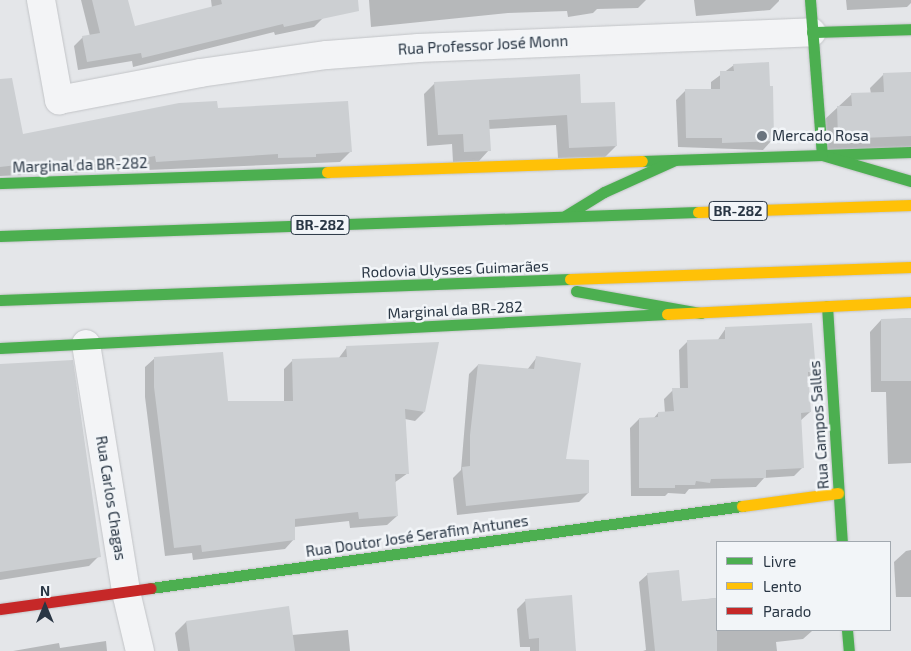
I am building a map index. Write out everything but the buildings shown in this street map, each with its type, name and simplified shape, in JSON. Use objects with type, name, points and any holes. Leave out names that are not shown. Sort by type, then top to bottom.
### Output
[{"type":"main road","points":[[810,0],[822,155],[911,181]]},
{"type":"main road","name":"Rua Professor José Monn","points":[[812,32],[911,29]]},
{"type":"main road","name":"Marginal da BR-282","points":[[0,183],[911,152]]},
{"type":"main road","points":[[564,217],[604,192],[675,160]]},
{"type":"main road","name":"BR-282","points":[[0,236],[911,206]]},
{"type":"main road","name":"Rodovia Ulysses Guimarães","points":[[0,300],[911,267]]},
{"type":"main road","points":[[520,282],[701,313]]},
{"type":"main road","name":"Marginal da BR-282","points":[[0,348],[911,302]]},
{"type":"main road","name":"Rua Campos Salles","points":[[827,306],[842,541]]},
{"type":"main road","name":"Rua Doutor José Serafim Antunes","points":[[0,609],[838,493]]},
{"type":"main road","points":[[847,631],[849,651]]},
{"type":"street","name":"Rua Professor José Monn","points":[[41,0],[59,100],[200,73],[327,55],[419,48],[812,32]]},
{"type":"street","name":"Rua Carlos Chagas","points":[[86,344],[126,592],[140,651]]},
{"type":"traffic: fast","points":[[810,0],[822,155],[911,152]]},
{"type":"traffic: fast","points":[[812,32],[911,29]]},
{"type":"traffic: fast","points":[[642,161],[822,155]]},
{"type":"traffic: fast","points":[[822,155],[911,181]]},
{"type":"traffic: fast","points":[[565,216],[604,192],[675,160]]},
{"type":"traffic: fast","points":[[0,183],[327,172]]},
{"type":"traffic: fast","points":[[0,236],[698,212]]},
{"type":"traffic: fast","points":[[0,300],[570,279]]},
{"type":"traffic: fast","points":[[576,291],[701,313]]},
{"type":"traffic: fast","points":[[827,306],[842,541]]},
{"type":"traffic: fast","points":[[0,348],[667,314]]},
{"type":"traffic: fast","points":[[151,588],[742,506]]},
{"type":"traffic: fast","points":[[847,631],[849,651]]},
{"type":"traffic: slow","points":[[327,172],[642,161]]},
{"type":"traffic: slow","points":[[698,212],[911,205]]},
{"type":"traffic: slow","points":[[570,279],[911,267]]},
{"type":"traffic: slow","points":[[667,314],[911,302]]},
{"type":"traffic: slow","points":[[742,506],[838,493]]},
{"type":"traffic: jam","points":[[0,609],[151,588]]},
{"type":"place","name":"Mercado Rosa","points":[[762,136]]}]
